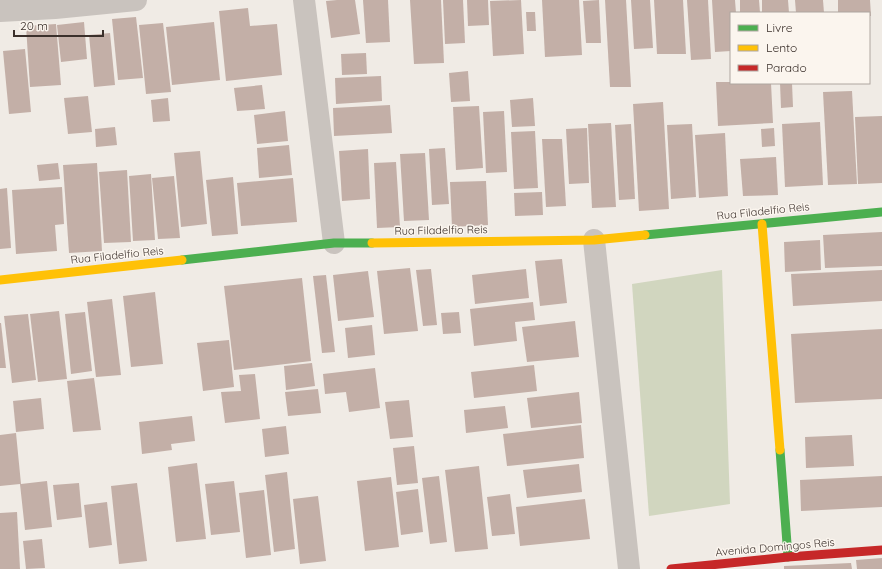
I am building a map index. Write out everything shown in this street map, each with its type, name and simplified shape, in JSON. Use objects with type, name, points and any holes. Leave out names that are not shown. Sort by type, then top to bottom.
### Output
[{"type":"street","points":[[0,11],[55,8],[136,0]]},
{"type":"street","points":[[304,0],[334,243]]},
{"type":"street","name":"Rua Filadelfio Reis","points":[[0,280],[334,243],[594,240],[882,212]]},
{"type":"street","points":[[762,224],[788,557]]},
{"type":"street","points":[[594,240],[629,569]]},
{"type":"street","name":"Avenida Domingos Reis","points":[[671,569],[788,557],[882,550]]},
{"type":"green space","points":[[722,270],[730,504],[649,516],[632,284]]},
{"type":"building","points":[[355,0],[360,34],[331,38],[326,1]]},
{"type":"building","points":[[363,0],[388,0],[390,42],[366,43]]},
{"type":"building","points":[[410,0],[441,0],[444,63],[414,64]]},
{"type":"building","points":[[443,0],[463,0],[465,43],[445,44]]},
{"type":"building","points":[[467,0],[488,0],[489,25],[468,26]]},
{"type":"building","points":[[521,0],[524,54],[493,56],[490,1]]},
{"type":"building","points":[[542,0],[579,0],[582,55],[545,57]]},
{"type":"building","points":[[599,0],[601,43],[586,43],[583,1]]},
{"type":"building","points":[[605,0],[626,0],[631,87],[610,87]]},
{"type":"building","points":[[631,0],[650,0],[653,48],[634,49]]},
{"type":"building","points":[[654,0],[683,0],[686,54],[657,54]]},
{"type":"building","points":[[687,0],[708,0],[711,59],[691,60]]},
{"type":"building","points":[[712,0],[735,0],[736,12],[730,12],[730,51],[715,52]]},
{"type":"building","points":[[740,0],[759,0],[760,12],[740,12]]},
{"type":"building","points":[[762,0],[788,0],[789,12],[762,12]]},
{"type":"building","points":[[795,0],[823,0],[824,12],[796,12]]},
{"type":"building","points":[[838,0],[870,0],[871,16],[870,12],[838,12]]},
{"type":"building","points":[[248,8],[250,26],[277,24],[282,75],[226,81],[219,11]]},
{"type":"building","points":[[526,12],[535,12],[536,31],[527,31]]},
{"type":"building","points":[[136,17],[143,78],[118,80],[112,19]]},
{"type":"building","points":[[84,22],[87,59],[61,62],[57,25]]},
{"type":"building","points":[[214,22],[220,80],[172,85],[166,27]]},
{"type":"building","points":[[163,23],[171,92],[146,94],[139,25]]},
{"type":"building","points":[[56,24],[61,85],[30,87],[26,26]]},
{"type":"building","points":[[110,33],[115,85],[94,87],[89,35]]},
{"type":"building","points":[[25,49],[31,112],[9,114],[3,51]]},
{"type":"building","points":[[366,53],[367,74],[342,75],[341,54]]},
{"type":"building","points":[[468,71],[470,101],[451,102],[449,73]]},
{"type":"building","points":[[381,76],[382,101],[336,104],[335,78]]},
{"type":"building","points":[[716,82],[730,82],[730,84],[771,84],[773,123],[718,126]]},
{"type":"building","points":[[780,84],[792,84],[793,107],[781,108]]},
{"type":"building","points":[[262,85],[265,109],[237,111],[234,88]]},
{"type":"building","points":[[852,91],[857,184],[828,185],[823,92]]},
{"type":"building","points":[[88,96],[92,132],[68,134],[64,98]]},
{"type":"building","points":[[168,98],[170,121],[153,122],[151,100]]},
{"type":"building","points":[[533,98],[535,126],[512,127],[510,100]]},
{"type":"building","points":[[663,102],[669,209],[639,211],[633,104]]},
{"type":"building","points":[[390,105],[392,133],[334,136],[333,108]]},
{"type":"building","points":[[479,106],[483,168],[456,170],[453,107]]},
{"type":"building","points":[[285,111],[288,141],[257,144],[254,115]]},
{"type":"building","points":[[504,111],[507,172],[486,173],[483,112]]},
{"type":"building","points":[[882,116],[882,183],[858,184],[855,117]]},
{"type":"building","points":[[820,122],[823,185],[785,187],[782,124]]},
{"type":"building","points":[[611,123],[616,207],[592,208],[588,124]]},
{"type":"building","points":[[631,124],[635,199],[619,200],[615,125]]},
{"type":"building","points":[[692,124],[696,197],[671,199],[667,125]]},
{"type":"building","points":[[115,127],[117,145],[96,147],[95,129]]},
{"type":"building","points":[[587,128],[589,183],[569,184],[566,129]]},
{"type":"building","points":[[774,128],[775,146],[762,147],[761,129]]},
{"type":"building","points":[[535,131],[538,188],[514,189],[511,132]]},
{"type":"building","points":[[725,133],[728,196],[699,198],[695,135]]},
{"type":"building","points":[[542,139],[562,139],[566,206],[546,207]]},
{"type":"building","points":[[289,145],[292,175],[259,178],[257,148]]},
{"type":"building","points":[[445,148],[449,204],[432,205],[429,149]]},
{"type":"building","points":[[368,149],[370,199],[342,201],[339,151]]},
{"type":"building","points":[[200,151],[207,224],[181,227],[174,153]]},
{"type":"building","points":[[425,153],[429,220],[404,221],[400,154]]},
{"type":"building","points":[[776,157],[778,195],[743,196],[740,159]]},
{"type":"building","points":[[396,162],[400,227],[377,228],[374,163]]},
{"type":"building","points":[[58,163],[60,179],[39,181],[37,165]]},
{"type":"building","points":[[97,163],[102,251],[69,253],[63,165]]},
{"type":"building","points":[[127,170],[131,242],[104,243],[99,172]]},
{"type":"building","points":[[151,174],[155,240],[133,241],[129,176]]},
{"type":"building","points":[[174,176],[180,238],[158,239],[152,178]]},
{"type":"building","points":[[233,177],[238,234],[212,236],[206,180]]},
{"type":"building","points":[[293,178],[297,222],[241,226],[237,183]]},
{"type":"building","points":[[486,181],[488,225],[452,227],[450,182]]},
{"type":"building","points":[[62,187],[64,224],[55,225],[57,251],[16,254],[12,190]]},
{"type":"building","points":[[7,188],[11,248],[0,249],[0,189]]},
{"type":"building","points":[[542,192],[543,215],[515,216],[514,193]]},
{"type":"building","points":[[882,232],[882,266],[825,268],[823,235]]},
{"type":"building","points":[[820,240],[821,270],[785,272],[784,242]]},
{"type":"building","points":[[562,259],[567,303],[540,306],[535,261]]},
{"type":"building","points":[[410,268],[418,331],[384,334],[377,271]]},
{"type":"building","points":[[431,269],[437,325],[423,326],[416,270]]},
{"type":"building","points":[[526,269],[529,298],[475,304],[472,275]]},
{"type":"building","points":[[882,270],[882,301],[793,306],[791,274]]},
{"type":"building","points":[[368,271],[374,317],[338,321],[333,275]]},
{"type":"building","points":[[326,275],[335,352],[322,353],[313,276]]},
{"type":"building","points":[[302,278],[311,361],[234,370],[224,286]]},
{"type":"building","points":[[155,292],[163,364],[131,367],[123,296]]},
{"type":"building","points":[[112,299],[121,375],[96,377],[87,302]]},
{"type":"building","points":[[533,302],[535,320],[515,322],[517,341],[474,346],[470,309]]},
{"type":"building","points":[[59,311],[67,379],[38,382],[30,314]]},
{"type":"building","points":[[85,312],[92,371],[71,374],[65,314]]},
{"type":"building","points":[[459,312],[461,333],[443,334],[441,313]]},
{"type":"building","points":[[28,314],[36,380],[12,383],[4,316]]},
{"type":"building","points":[[575,321],[579,357],[527,362],[522,327]]},
{"type":"building","points":[[1,323],[6,368],[0,368]]},
{"type":"building","points":[[372,325],[375,355],[348,358],[345,328]]},
{"type":"building","points":[[882,329],[882,399],[795,403],[791,334]]},
{"type":"building","points":[[229,340],[234,387],[203,391],[197,343]]},
{"type":"building","points":[[312,363],[315,386],[286,390],[284,366]]},
{"type":"building","points":[[534,365],[537,391],[474,398],[471,372]]},
{"type":"building","points":[[375,368],[380,408],[349,412],[346,392],[325,394],[323,374]]},
{"type":"building","points":[[255,374],[260,419],[225,423],[221,392],[241,391],[239,375]]},
{"type":"building","points":[[94,378],[101,430],[73,432],[67,381]]},
{"type":"building","points":[[318,389],[321,413],[288,416],[285,392]]},
{"type":"building","points":[[579,392],[582,423],[531,428],[527,398]]},
{"type":"building","points":[[41,398],[44,429],[16,432],[13,401]]},
{"type":"building","points":[[409,400],[413,437],[390,439],[385,402]]},
{"type":"building","points":[[505,406],[508,428],[466,433],[464,410]]},
{"type":"building","points":[[192,416],[195,441],[171,444],[172,450],[142,454],[139,422]]},
{"type":"building","points":[[581,425],[584,458],[507,466],[503,434]]},
{"type":"building","points":[[286,426],[289,454],[265,457],[262,429]]},
{"type":"building","points":[[16,433],[21,484],[47,481],[52,527],[25,530],[20,484],[0,486],[0,435]]},
{"type":"building","points":[[852,435],[854,466],[806,468],[805,437]]},
{"type":"building","points":[[414,446],[418,483],[397,485],[393,448]]},
{"type":"building","points":[[197,463],[206,539],[176,542],[168,467]]},
{"type":"building","points":[[579,464],[582,492],[527,498],[523,470]]},
{"type":"building","points":[[479,466],[488,549],[455,552],[445,470]]},
{"type":"building","points":[[287,472],[295,549],[274,552],[265,475]]},
{"type":"building","points":[[439,476],[447,542],[430,544],[422,478]]},
{"type":"building","points":[[882,476],[882,507],[801,511],[800,480]]},
{"type":"building","points":[[391,477],[399,547],[365,551],[357,481]]},
{"type":"building","points":[[234,481],[240,532],[211,535],[205,484]]},
{"type":"building","points":[[79,483],[82,517],[57,520],[53,485]]},
{"type":"building","points":[[137,483],[147,561],[119,564],[111,486]]},
{"type":"building","points":[[418,489],[423,532],[401,535],[396,492]]},
{"type":"building","points":[[264,490],[271,555],[246,558],[239,493]]},
{"type":"building","points":[[510,494],[515,534],[492,536],[487,497]]},
{"type":"building","points":[[318,496],[326,561],[300,564],[293,499]]},
{"type":"building","points":[[585,499],[590,539],[520,546],[516,507]]},
{"type":"building","points":[[107,502],[112,545],[89,548],[84,505]]},
{"type":"building","points":[[17,512],[20,569],[0,569],[0,513]]},
{"type":"building","points":[[42,539],[45,568],[26,569],[23,541]]},
{"type":"building","points":[[882,558],[882,569],[857,569],[856,560]]},
{"type":"building","points":[[851,563],[852,569],[784,569],[784,566]]},
{"type":"traffic: fast","points":[[645,235],[882,212]]},
{"type":"traffic: fast","points":[[182,260],[334,243],[372,243]]},
{"type":"traffic: fast","points":[[780,450],[788,557]]},
{"type":"traffic: slow","points":[[762,224],[780,450]]},
{"type":"traffic: slow","points":[[372,243],[594,240],[645,235]]},
{"type":"traffic: slow","points":[[0,280],[182,260]]},
{"type":"traffic: jam","points":[[671,569],[788,557],[882,550]]}]
